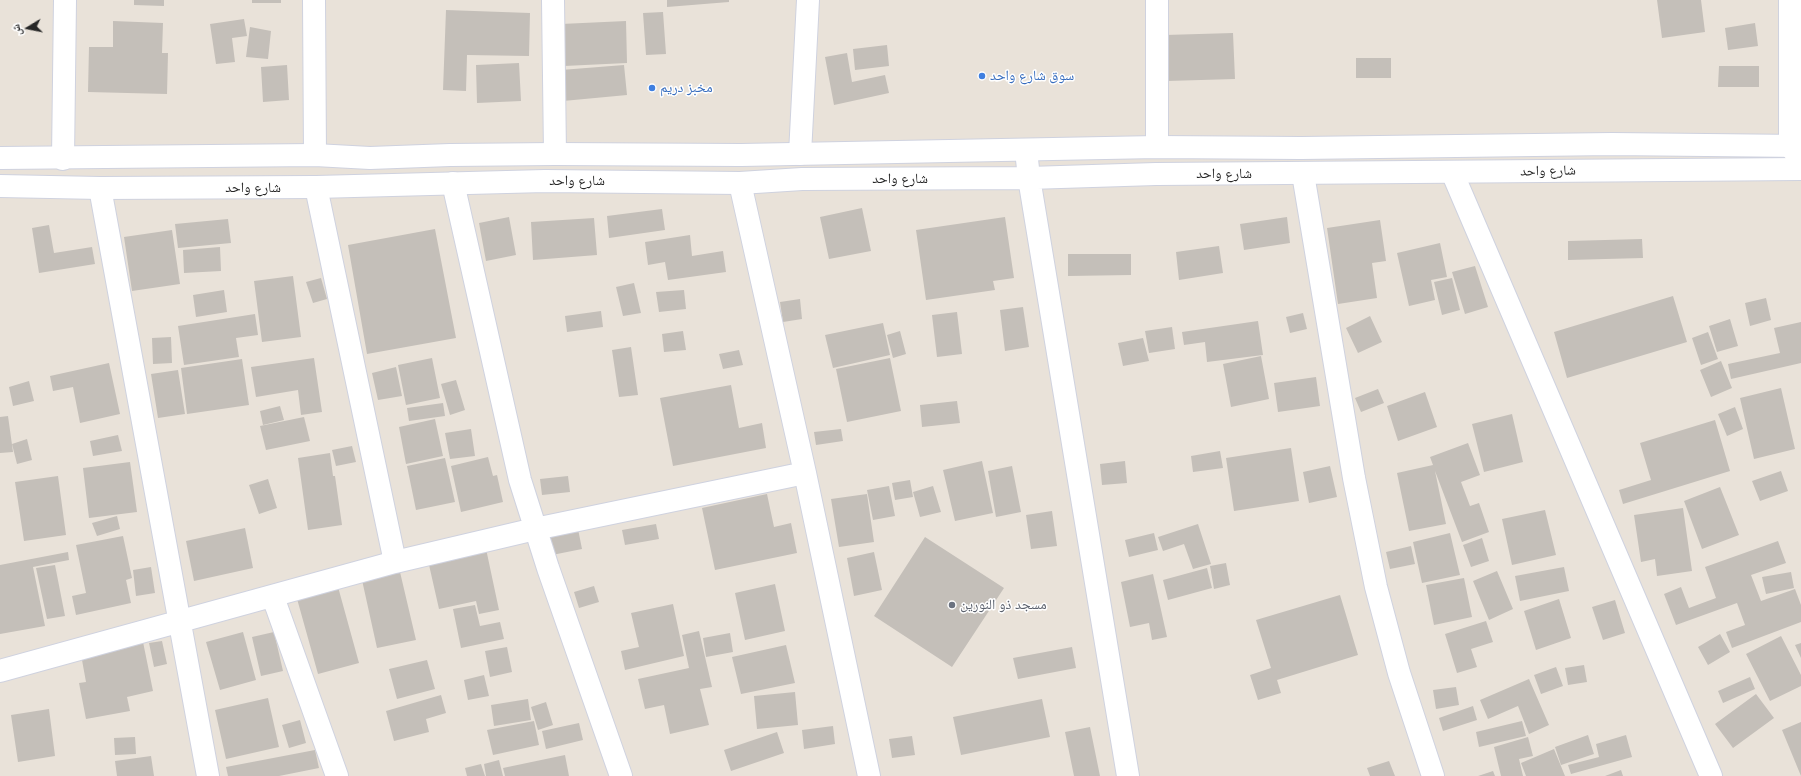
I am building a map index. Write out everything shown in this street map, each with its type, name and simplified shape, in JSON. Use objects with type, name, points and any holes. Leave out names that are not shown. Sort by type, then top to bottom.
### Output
[{"type":"street","points":[[63,159],[65,0]]},
{"type":"street","points":[[314,0],[315,156]]},
{"type":"street","points":[[553,0],[555,154]]},
{"type":"street","points":[[800,154],[808,0]]},
{"type":"street","points":[[1157,0],[1157,148]]},
{"type":"street","points":[[1790,0],[1797,151]]},
{"type":"street","name":"شارع واحد","points":[[0,158],[63,159],[315,156],[370,158],[450,155],[800,154],[1157,148],[1301,148],[1604,144],[1797,151]]},
{"type":"street","points":[[1026,150],[1029,178],[1128,776]]},
{"type":"street","points":[[370,158],[373,186]]},
{"type":"street","name":"شارع واحد","points":[[0,186],[100,188],[316,187],[545,181],[740,183],[802,179],[1029,178],[1156,174],[1801,169]]},
{"type":"street","points":[[1452,172],[1711,776]]},
{"type":"street","points":[[1303,174],[1353,470],[1376,587],[1399,673],[1433,776]]},
{"type":"street","points":[[453,183],[520,480],[535,529],[621,776]]},
{"type":"street","points":[[740,183],[805,473],[869,776]]},
{"type":"street","points":[[316,187],[395,562]]},
{"type":"street","points":[[100,188],[208,776]]},
{"type":"street","points":[[0,671],[395,562],[535,529],[805,473]]},
{"type":"street","points":[[273,596],[337,776]]},
{"type":"building","points":[[134,0],[164,0],[164,6],[134,5]]},
{"type":"building","points":[[252,0],[281,0],[281,3],[252,3]]},
{"type":"building","points":[[667,0],[729,0],[729,2],[667,7]]},
{"type":"building","points":[[1657,0],[1701,0],[1705,32],[1662,38]]},
{"type":"building","points":[[446,10],[530,13],[529,56],[467,55],[466,91],[443,90]]},
{"type":"building","points":[[663,12],[666,54],[646,55],[643,13]]},
{"type":"building","points":[[244,19],[247,36],[232,38],[235,62],[216,64],[210,24]]},
{"type":"building","points":[[113,21],[163,23],[162,53],[168,53],[167,94],[88,92],[89,47],[113,47]]},
{"type":"building","points":[[626,21],[627,63],[564,66],[561,24]]},
{"type":"building","points":[[1755,23],[1758,46],[1728,50],[1725,28]]},
{"type":"building","points":[[250,27],[271,31],[268,59],[246,57]]},
{"type":"building","points":[[1233,33],[1235,79],[1167,81],[1165,35]]},
{"type":"building","points":[[887,45],[889,66],[855,70],[853,49]]},
{"type":"building","points":[[847,53],[852,82],[885,75],[889,93],[834,105],[825,57]]},
{"type":"building","points":[[1356,58],[1391,58],[1391,78],[1356,78]]},
{"type":"building","points":[[519,63],[521,101],[477,103],[476,65]]},
{"type":"building","points":[[287,65],[289,100],[263,102],[261,67]]},
{"type":"building","points":[[624,65],[627,95],[563,101],[561,70]]},
{"type":"building","points":[[1719,66],[1759,66],[1759,87],[1718,87]]},
{"type":"building","points":[[862,208],[871,251],[829,259],[820,217]]},
{"type":"building","points":[[662,209],[665,230],[609,238],[607,216]]},
{"type":"building","points":[[509,217],[516,255],[486,261],[479,223]]},
{"type":"building","points":[[1005,217],[1014,278],[993,281],[995,290],[926,300],[916,230]]},
{"type":"building","points":[[1287,217],[1290,243],[1244,250],[1240,224]]},
{"type":"building","points":[[594,218],[597,255],[533,260],[531,222]]},
{"type":"building","points":[[228,219],[231,243],[178,248],[175,224]]},
{"type":"building","points":[[1380,220],[1386,261],[1372,263],[1377,298],[1338,304],[1327,228]]},
{"type":"building","points":[[49,225],[54,253],[92,247],[95,264],[39,273],[32,228]]},
{"type":"building","points":[[435,229],[456,338],[367,354],[348,245]]},
{"type":"building","points":[[172,230],[180,284],[132,291],[124,237]]},
{"type":"building","points":[[690,235],[692,256],[723,251],[726,272],[668,280],[665,262],[648,265],[645,242]]},
{"type":"building","points":[[1642,239],[1643,258],[1568,260],[1568,241]]},
{"type":"building","points":[[1440,243],[1447,277],[1431,280],[1435,300],[1409,306],[1397,253]]},
{"type":"building","points":[[1219,246],[1223,273],[1179,280],[1176,252]]},
{"type":"building","points":[[220,247],[221,271],[184,273],[183,250]]},
{"type":"building","points":[[1068,254],[1131,254],[1131,275],[1068,276]]},
{"type":"building","points":[[1475,266],[1488,307],[1465,314],[1452,272]]},
{"type":"building","points":[[293,276],[301,337],[262,342],[254,281]]},
{"type":"building","points":[[321,278],[327,299],[313,303],[306,282]]},
{"type":"building","points":[[1452,278],[1460,310],[1442,315],[1434,282]]},
{"type":"building","points":[[634,283],[641,313],[623,316],[616,287]]},
{"type":"building","points":[[224,290],[227,312],[196,317],[193,295]]},
{"type":"building","points":[[684,290],[686,309],[659,312],[656,292]]},
{"type":"building","points":[[1673,296],[1687,342],[1567,378],[1554,332]]},
{"type":"building","points":[[1766,298],[1771,320],[1750,326],[1745,303]]},
{"type":"building","points":[[800,299],[802,319],[783,322],[780,302]]},
{"type":"building","points":[[1023,307],[1029,347],[1005,351],[1000,310]]},
{"type":"building","points":[[601,311],[603,327],[567,332],[565,316]]},
{"type":"building","points":[[957,312],[962,354],[937,357],[932,315]]},
{"type":"building","points":[[1303,313],[1307,329],[1290,333],[1286,317]]},
{"type":"building","points":[[255,314],[258,335],[236,338],[239,357],[184,365],[178,326]]},
{"type":"building","points":[[1370,316],[1382,342],[1358,353],[1346,328]]},
{"type":"building","points":[[1730,319],[1738,346],[1717,352],[1709,326]]},
{"type":"building","points":[[1258,321],[1263,355],[1207,362],[1205,342],[1184,345],[1182,332]]},
{"type":"building","points":[[1801,322],[1801,363],[1731,379],[1728,364],[1780,353],[1774,328]]},
{"type":"building","points":[[883,323],[890,355],[833,368],[825,335]]},
{"type":"building","points":[[1172,327],[1175,349],[1149,353],[1145,331]]},
{"type":"building","points":[[683,331],[686,350],[664,352],[662,334]]},
{"type":"building","points":[[900,331],[906,354],[893,358],[887,335]]},
{"type":"building","points":[[1708,332],[1718,359],[1701,365],[1692,338]]},
{"type":"building","points":[[171,337],[172,363],[153,364],[152,338]]},
{"type":"building","points":[[1143,338],[1149,361],[1123,366],[1118,343]]},
{"type":"building","points":[[631,347],[638,395],[619,397],[612,350]]},
{"type":"building","points":[[739,350],[743,365],[723,369],[719,354]]},
{"type":"building","points":[[1261,356],[1269,399],[1231,407],[1223,364]]},
{"type":"building","points":[[314,358],[322,412],[301,415],[298,390],[256,397],[251,367]]},
{"type":"building","points":[[432,358],[440,398],[406,405],[398,365]]},
{"type":"building","points":[[890,358],[901,411],[847,422],[836,369]]},
{"type":"building","points":[[242,359],[249,405],[187,414],[181,368]]},
{"type":"building","points":[[1721,361],[1732,388],[1711,397],[1700,370]]},
{"type":"building","points":[[109,363],[120,414],[80,423],[73,387],[53,391],[50,376]]},
{"type":"building","points":[[396,367],[402,396],[378,400],[372,373]]},
{"type":"building","points":[[178,370],[185,414],[158,418],[151,374]]},
{"type":"building","points":[[1316,377],[1320,406],[1278,412],[1274,383]]},
{"type":"building","points":[[456,380],[465,410],[450,415],[441,384]]},
{"type":"building","points":[[29,381],[34,401],[13,406],[9,387]]},
{"type":"building","points":[[731,385],[739,428],[762,423],[766,448],[673,466],[660,398]]},
{"type":"building","points":[[1781,388],[1795,449],[1754,459],[1740,398]]},
{"type":"building","points":[[1378,389],[1384,403],[1361,412],[1355,398]]},
{"type":"building","points":[[1425,392],[1437,427],[1398,441],[1387,406]]},
{"type":"building","points":[[957,401],[960,423],[922,427],[920,405]]},
{"type":"building","points":[[443,403],[445,416],[409,421],[407,408]]},
{"type":"building","points":[[280,406],[284,420],[263,425],[260,411]]},
{"type":"building","points":[[1735,407],[1743,429],[1727,436],[1718,414]]},
{"type":"building","points":[[1512,414],[1523,462],[1484,472],[1472,424]]},
{"type":"building","points":[[8,416],[13,452],[0,453],[0,417]]},
{"type":"building","points":[[304,417],[310,441],[266,450],[260,426]]},
{"type":"building","points":[[435,419],[443,456],[406,464],[399,427]]},
{"type":"building","points":[[1715,420],[1730,471],[1623,504],[1619,490],[1651,480],[1640,443]]},
{"type":"building","points":[[471,429],[475,456],[450,459],[445,433]]},
{"type":"building","points":[[841,429],[843,441],[816,445],[814,432]]},
{"type":"building","points":[[118,435],[122,451],[93,456],[90,441]]},
{"type":"building","points":[[27,439],[32,460],[17,464],[12,444]]},
{"type":"building","points":[[1468,443],[1480,475],[1461,482],[1470,506],[1479,503],[1489,532],[1462,542],[1435,471],[1446,524],[1409,531],[1397,473],[1433,465],[1430,457]]},
{"type":"building","points":[[352,446],[356,462],[336,466],[332,450]]},
{"type":"building","points":[[1291,448],[1299,501],[1234,511],[1226,458]]},
{"type":"building","points":[[1220,451],[1223,468],[1193,472],[1191,456]]},
{"type":"building","points":[[330,453],[342,525],[308,530],[298,458]]},
{"type":"building","points":[[488,457],[493,476],[497,475],[503,502],[461,512],[451,466]]},
{"type":"building","points":[[445,458],[455,502],[416,510],[407,466]]},
{"type":"building","points":[[982,461],[993,513],[955,521],[943,470]]},
{"type":"building","points":[[1125,461],[1127,483],[1102,485],[1100,464]]},
{"type":"building","points":[[130,462],[137,512],[89,518],[83,468]]},
{"type":"building","points":[[1012,466],[1021,512],[996,517],[988,471]]},
{"type":"building","points":[[1330,466],[1337,497],[1309,503],[1303,472]]},
{"type":"building","points":[[1781,471],[1788,491],[1760,501],[1752,481]]},
{"type":"building","points":[[58,476],[66,535],[24,541],[15,482]]},
{"type":"building","points":[[568,476],[570,492],[542,495],[540,479]]},
{"type":"building","points":[[268,479],[277,508],[259,514],[249,485]]},
{"type":"building","points":[[910,480],[913,497],[895,500],[892,483]]},
{"type":"building","points":[[889,486],[895,516],[873,520],[867,490]]},
{"type":"building","points":[[933,486],[941,512],[920,517],[913,492]]},
{"type":"building","points":[[1720,487],[1739,535],[1702,549],[1684,501]]},
{"type":"building","points":[[767,494],[774,527],[791,523],[797,553],[715,570],[702,508]]},
{"type":"building","points":[[867,494],[874,542],[839,547],[831,499]]},
{"type":"building","points":[[1683,508],[1692,571],[1657,576],[1655,559],[1641,562],[1634,515]]},
{"type":"building","points":[[1545,510],[1556,555],[1512,565],[1502,519]]},
{"type":"building","points":[[1052,511],[1057,546],[1031,549],[1026,515]]},
{"type":"building","points":[[117,516],[120,529],[97,536],[92,523]]},
{"type":"building","points":[[576,519],[582,549],[552,555],[546,525]]},
{"type":"building","points":[[656,524],[659,539],[625,545],[622,530]]},
{"type":"building","points":[[1198,524],[1211,564],[1193,569],[1184,544],[1163,551],[1158,537]]},
{"type":"building","points":[[245,528],[253,568],[194,581],[186,541]]},
{"type":"building","points":[[1154,533],[1158,550],[1129,557],[1125,540]]},
{"type":"building","points":[[1450,533],[1460,575],[1422,583],[1413,542]]},
{"type":"building","points":[[123,536],[132,578],[126,580],[131,603],[76,615],[72,596],[86,593],[76,545]]},
{"type":"building","points":[[925,537],[1004,588],[952,667],[874,616]]},
{"type":"building","points":[[1482,538],[1489,561],[1471,567],[1463,545]]},
{"type":"building","points":[[1778,541],[1786,563],[1751,575],[1761,601],[1795,589],[1801,605],[1801,622],[1732,648],[1726,632],[1745,625],[1737,603],[1676,625],[1664,594],[1681,587],[1689,608],[1716,598],[1705,567]]},
{"type":"building","points":[[485,544],[499,610],[479,614],[476,601],[439,609],[427,556]]},
{"type":"building","points":[[1411,546],[1415,564],[1390,569],[1386,552]]},
{"type":"building","points":[[68,552],[69,560],[33,567],[45,626],[0,634],[0,565]]},
{"type":"building","points":[[874,552],[882,590],[854,596],[847,558]]},
{"type":"building","points":[[1226,563],[1230,585],[1214,589],[1210,566]]},
{"type":"building","points":[[55,565],[65,616],[47,619],[36,568]]},
{"type":"building","points":[[151,567],[155,593],[136,596],[133,570]]},
{"type":"building","points":[[1564,567],[1569,591],[1520,601],[1515,576]]},
{"type":"building","points":[[1207,568],[1212,588],[1168,600],[1163,580]]},
{"type":"building","points":[[1497,571],[1513,609],[1489,620],[1473,581]]},
{"type":"building","points":[[400,572],[416,640],[377,648],[362,580]]},
{"type":"building","points":[[1791,572],[1794,588],[1766,594],[1762,577]]},
{"type":"building","points":[[1153,574],[1167,637],[1152,640],[1149,623],[1130,627],[1121,582]]},
{"type":"building","points":[[335,576],[359,663],[318,674],[294,588]]},
{"type":"building","points":[[1464,578],[1472,617],[1434,625],[1426,585]]},
{"type":"building","points":[[775,584],[785,631],[745,640],[735,593]]},
{"type":"building","points":[[594,586],[599,602],[579,608],[574,592]]},
{"type":"building","points":[[1340,595],[1358,655],[1277,680],[1281,693],[1258,700],[1250,675],[1271,668],[1256,620]]},
{"type":"building","points":[[1559,599],[1571,638],[1536,650],[1524,611]]},
{"type":"building","points":[[1615,600],[1625,633],[1603,640],[1592,607]]},
{"type":"building","points":[[673,604],[684,656],[625,670],[621,651],[639,647],[631,613]]},
{"type":"building","points":[[475,605],[480,626],[500,622],[504,639],[461,648],[453,609]]},
{"type":"building","points":[[1486,621],[1493,642],[1471,649],[1477,667],[1457,673],[1445,634]]},
{"type":"building","points":[[699,631],[712,687],[700,689],[709,725],[670,734],[664,705],[645,709],[638,679],[689,668],[682,635]]},
{"type":"building","points":[[243,632],[256,680],[220,690],[206,642]]},
{"type":"building","points":[[274,632],[283,671],[261,676],[252,637]]},
{"type":"building","points":[[730,633],[733,652],[706,657],[703,638]]},
{"type":"building","points":[[1720,634],[1730,652],[1708,665],[1698,647]]},
{"type":"building","points":[[1781,636],[1801,675],[1801,686],[1770,701],[1746,654]]},
{"type":"building","points":[[142,637],[153,691],[127,697],[130,711],[86,719],[79,683],[86,682],[80,649]]},
{"type":"building","points":[[162,641],[167,664],[154,667],[149,643]]},
{"type":"building","points":[[1801,643],[1801,658],[1795,645]]},
{"type":"building","points":[[786,645],[795,683],[741,694],[732,657]]},
{"type":"building","points":[[507,647],[512,672],[490,677],[485,651]]},
{"type":"building","points":[[1072,647],[1076,668],[1018,679],[1013,658]]},
{"type":"building","points":[[427,660],[435,689],[397,699],[389,669]]},
{"type":"building","points":[[1584,665],[1587,682],[1568,685],[1565,668]]},
{"type":"building","points":[[1556,667],[1563,686],[1541,694],[1534,675]]},
{"type":"building","points":[[484,675],[489,696],[468,700],[464,680]]},
{"type":"building","points":[[1750,677],[1755,689],[1723,703],[1718,691]]},
{"type":"building","points":[[1529,679],[1549,725],[1529,734],[1518,706],[1488,719],[1480,700]]},
{"type":"building","points":[[1456,687],[1459,705],[1436,709],[1433,690]]},
{"type":"building","points":[[795,692],[798,725],[757,729],[754,696]]},
{"type":"building","points":[[1756,694],[1774,718],[1733,748],[1715,724]]},
{"type":"building","points":[[441,695],[446,713],[426,719],[429,732],[394,741],[386,711]]},
{"type":"building","points":[[268,698],[279,747],[226,759],[215,710]]},
{"type":"building","points":[[528,699],[531,720],[494,726],[491,705]]},
{"type":"building","points":[[1042,699],[1050,737],[961,755],[953,717]]},
{"type":"building","points":[[546,702],[553,725],[538,730],[531,707]]},
{"type":"building","points":[[1473,706],[1477,720],[1443,731],[1439,718]]},
{"type":"building","points":[[49,709],[55,756],[18,762],[11,715]]},
{"type":"building","points":[[300,720],[306,743],[289,748],[282,725]]},
{"type":"building","points":[[534,721],[539,745],[493,755],[487,730]]},
{"type":"building","points":[[1522,721],[1526,736],[1479,747],[1476,732]]},
{"type":"building","points":[[1801,722],[1801,776],[1782,730]]},
{"type":"building","points":[[579,723],[583,740],[546,749],[542,731]]},
{"type":"building","points":[[833,726],[835,744],[804,749],[802,730]]},
{"type":"building","points":[[1090,727],[1100,776],[1074,776],[1065,732]]},
{"type":"building","points":[[777,732],[784,753],[731,771],[724,750]]},
{"type":"building","points":[[1588,735],[1594,754],[1561,765],[1555,747]]},
{"type":"building","points":[[1626,735],[1632,757],[1571,774],[1568,765],[1599,757],[1596,744]]},
{"type":"building","points":[[912,736],[915,755],[892,758],[889,739]]},
{"type":"building","points":[[135,737],[136,754],[115,755],[114,738]]},
{"type":"building","points":[[1528,737],[1533,756],[1519,759],[1523,776],[1501,776],[1494,747]]},
{"type":"building","points":[[1554,749],[1565,776],[1526,776],[1521,763]]},
{"type":"building","points":[[315,750],[319,768],[279,776],[228,776],[226,767]]},
{"type":"building","points":[[565,755],[569,776],[505,776],[503,768]]},
{"type":"building","points":[[151,756],[154,776],[117,776],[115,761]]},
{"type":"building","points":[[499,760],[503,776],[486,776],[484,764]]},
{"type":"building","points":[[1389,761],[1395,776],[1370,776],[1367,768]]},
{"type":"building","points":[[481,764],[485,776],[467,776],[465,768]]},
{"type":"building","points":[[1621,770],[1623,776],[1605,776]]},
{"type":"building","points":[[1493,771],[1495,776],[1478,776]]},
{"type":"place","name":"سوق شارع واحد","points":[[982,76]]},
{"type":"place","name":"مخبز دريم","points":[[652,88]]},
{"type":"place","name":"مسجد ذو النورين","points":[[952,605]]}]
